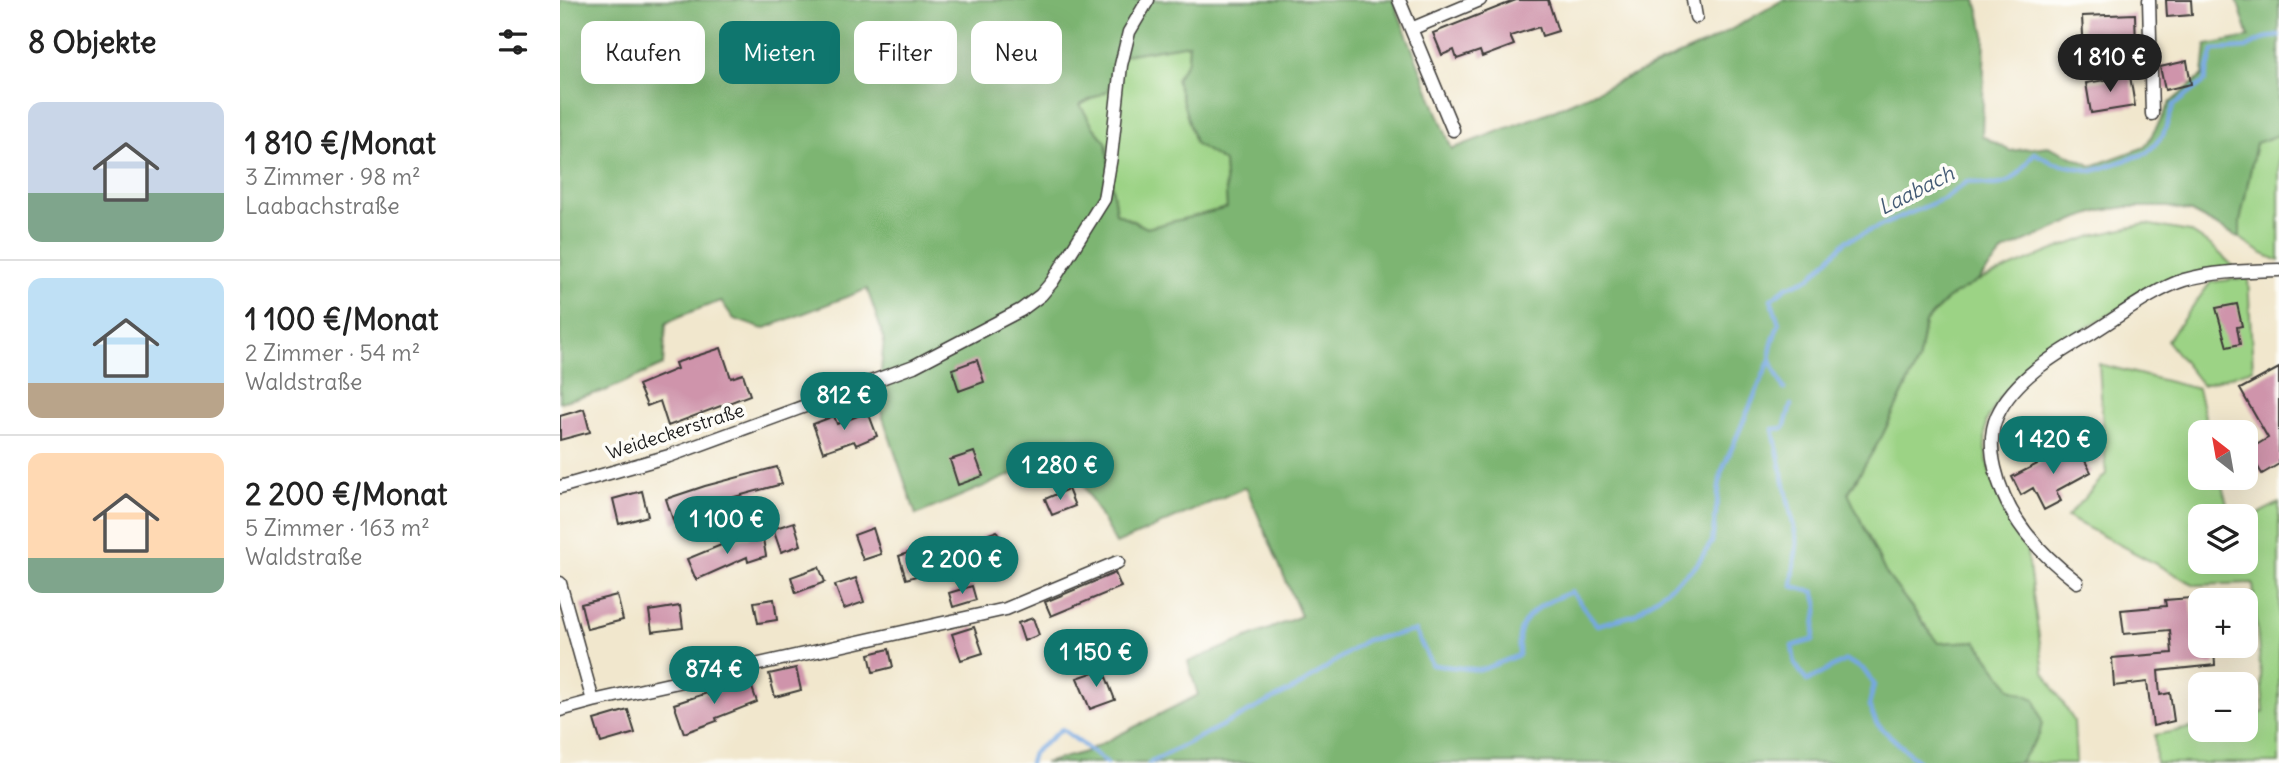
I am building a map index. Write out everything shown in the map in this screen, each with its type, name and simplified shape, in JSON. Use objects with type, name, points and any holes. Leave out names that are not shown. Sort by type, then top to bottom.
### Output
[{"type":"street","name":"Weideckerstraße","points":[[560,487],[669,456],[914,366],[1021,310],[1041,295],[1104,199],[1121,65],[1129,32],[1148,0]]},
{"type":"street","points":[[1399,0],[1453,130]]},
{"type":"street","points":[[1411,29],[1480,0]]},
{"type":"street","points":[[1693,0],[1696,17]]},
{"type":"street","points":[[2149,0],[2152,114]]},
{"type":"street","points":[[2077,582],[2051,560],[2016,521],[2001,488],[1992,456],[1992,438],[1996,417],[2005,402],[2025,379],[2059,352],[2182,281],[2234,271],[2279,270]]},
{"type":"street","points":[[560,710],[1006,609],[1118,562]]},
{"type":"street","points":[[560,583],[593,701]]},
{"type":"green space","points":[[560,0],[1393,0],[1452,149],[1549,112],[1709,42],[1783,0],[1976,0],[1985,34],[1982,136],[2010,151],[2048,146],[2092,166],[2145,147],[2171,102],[2203,75],[2206,45],[2249,37],[2237,0],[2279,0],[2279,135],[2256,143],[2240,222],[2240,238],[2191,212],[2168,207],[2126,207],[2079,218],[2004,251],[1978,281],[1947,299],[1925,323],[1918,362],[1882,436],[1848,493],[1885,572],[1938,643],[1976,641],[2011,689],[2035,699],[2042,723],[2039,735],[2019,763],[1044,763],[1085,752],[1198,695],[1188,662],[1301,616],[1246,487],[1116,544],[1065,452],[916,515],[878,403],[884,338],[867,289],[763,329],[734,319],[721,301],[691,312],[666,324],[663,365],[605,391],[560,402]],"holes":[[[1189,44],[1188,60],[1176,79],[1195,143],[1224,162],[1227,208],[1147,228],[1116,213],[1106,142],[1080,105],[1107,91],[1124,55]]]},
{"type":"green space","points":[[1189,44],[1195,143],[1224,162],[1227,208],[1147,228],[1116,213],[1106,142],[1080,105],[1107,91],[1124,55]]},
{"type":"green space","points":[[2279,135],[2279,261],[2261,253],[2240,238],[2240,222],[2256,143]]},
{"type":"green space","points":[[2145,224],[2190,232],[2212,246],[2234,267],[2162,284],[2057,345],[2029,367],[1999,399],[1986,422],[1985,449],[1990,474],[2007,515],[2026,546],[2044,672],[2074,721],[2076,763],[2019,763],[2039,735],[2042,723],[2035,700],[2011,689],[1976,641],[1939,643],[1885,572],[1848,494],[1882,436],[1918,363],[1925,323],[1947,299],[1978,281],[2061,247],[2096,235]]},
{"type":"green space","points":[[2248,278],[2253,369],[2202,385],[2167,341],[2211,282]]},
{"type":"green space","points":[[2099,364],[2198,389],[2206,420],[2188,420],[2188,490],[2223,490],[2227,504],[2188,504],[2188,574],[2258,574],[2258,514],[2279,503],[2279,763],[2156,763],[2155,735],[2188,728],[2188,742],[2258,742],[2258,714],[2264,712],[2258,642],[2258,588],[2253,588],[2253,583],[2195,585],[2067,517],[2106,474]]},
{"type":"building","points":[[1516,0],[1548,0],[1558,31],[1542,36],[1539,27],[1510,36],[1514,45],[1482,57],[1480,51],[1457,59],[1454,50],[1442,55],[1433,33]]},
{"type":"building","points":[[2166,0],[2191,0],[2192,15],[2167,17]]},
{"type":"building","points":[[2135,14],[2136,46],[2101,47],[2101,54],[2084,54],[2082,16]]},
{"type":"building","points":[[2187,61],[2191,84],[2165,90],[2160,67]]},
{"type":"building","points":[[2130,76],[2135,106],[2091,113],[2086,83]]},
{"type":"building","points":[[2237,304],[2242,326],[2237,327],[2240,344],[2227,347],[2216,308]]},
{"type":"building","points":[[721,348],[731,378],[743,374],[750,395],[668,426],[660,401],[647,406],[638,385],[677,369],[675,363]]},
{"type":"building","points":[[977,360],[984,382],[959,391],[952,369]]},
{"type":"building","points":[[2279,368],[2279,464],[2262,474],[2258,467],[2258,444],[2268,438],[2240,389]]},
{"type":"building","points":[[584,409],[590,432],[560,440],[560,416]]},
{"type":"building","points":[[868,412],[877,436],[856,445],[854,441],[823,452],[813,424],[834,416],[837,424]]},
{"type":"building","points":[[2076,444],[2091,472],[2056,491],[2061,501],[2044,510],[2033,488],[2021,495],[2012,477]]},
{"type":"building","points":[[974,452],[983,476],[958,485],[950,460]]},
{"type":"building","points":[[777,467],[782,484],[712,503],[713,509],[674,523],[666,499]]},
{"type":"building","points":[[1068,489],[1075,506],[1052,515],[1045,499]]},
{"type":"building","points":[[642,491],[648,516],[619,524],[613,499]]},
{"type":"building","points":[[794,522],[801,545],[781,552],[773,529]]},
{"type":"building","points":[[873,528],[881,554],[863,560],[854,535]]},
{"type":"building","points":[[997,531],[1006,554],[989,561],[980,537]]},
{"type":"building","points":[[762,533],[766,556],[748,562],[747,557],[696,580],[687,559],[726,543]]},
{"type":"building","points":[[919,549],[926,573],[906,579],[899,556]]},
{"type":"building","points":[[819,567],[825,582],[796,593],[791,577]]},
{"type":"building","points":[[1115,573],[1121,587],[1051,616],[1045,602]]},
{"type":"building","points":[[856,578],[864,602],[844,609],[835,585]]},
{"type":"building","points":[[972,586],[976,600],[953,607],[949,593]]},
{"type":"building","points":[[617,595],[623,620],[587,629],[581,604]]},
{"type":"building","points":[[2188,598],[2188,658],[2215,658],[2215,665],[2158,671],[2160,695],[2170,693],[2174,721],[2153,726],[2147,682],[2114,686],[2112,658],[2172,653],[2170,630],[2124,634],[2121,610],[2166,606],[2165,600]]},
{"type":"building","points":[[774,599],[777,620],[758,623],[754,602]]},
{"type":"building","points":[[680,606],[683,628],[652,632],[649,611]]},
{"type":"building","points":[[1033,618],[1039,635],[1024,641],[1018,623]]},
{"type":"building","points":[[974,627],[983,653],[961,660],[952,634]]},
{"type":"building","points":[[889,649],[893,667],[873,672],[869,654]]},
{"type":"building","points":[[796,668],[801,690],[775,697],[769,674]]},
{"type":"building","points":[[1103,669],[1115,700],[1090,709],[1077,678]]},
{"type":"building","points":[[749,679],[757,702],[684,733],[674,704],[707,693],[708,695]]},
{"type":"building","points":[[628,710],[635,733],[601,743],[594,720]]},
{"type":"waterway","name":"Laabach","points":[[1784,389],[1770,351],[1779,324],[1771,299],[1787,287],[1810,278],[1846,241],[1945,198],[1968,181],[1992,185],[2007,182],[2020,172],[2034,153],[2054,163],[2093,171],[2147,153],[2163,135],[2174,105],[2205,81],[2213,50],[2246,48],[2265,38],[2279,36]]},
{"type":"waterway","points":[[1149,763],[1301,685],[1366,640],[1415,631],[1432,665],[1481,670],[1519,655],[1520,632],[1528,617],[1549,602],[1572,592],[1597,625],[1634,615],[1695,567],[1712,542],[1721,473],[1770,360]]},
{"type":"waterway","name":"Laabach","points":[[1791,405],[1784,428],[1773,429],[1797,542],[1792,586],[1814,592],[1818,605],[1813,640],[1792,646],[1795,664],[1807,681],[1846,660],[1863,669],[1874,684],[1869,706],[1877,724],[1920,763]]},
{"type":"waterway","points":[[1030,763],[1033,753],[1062,729],[1107,763]]}]
